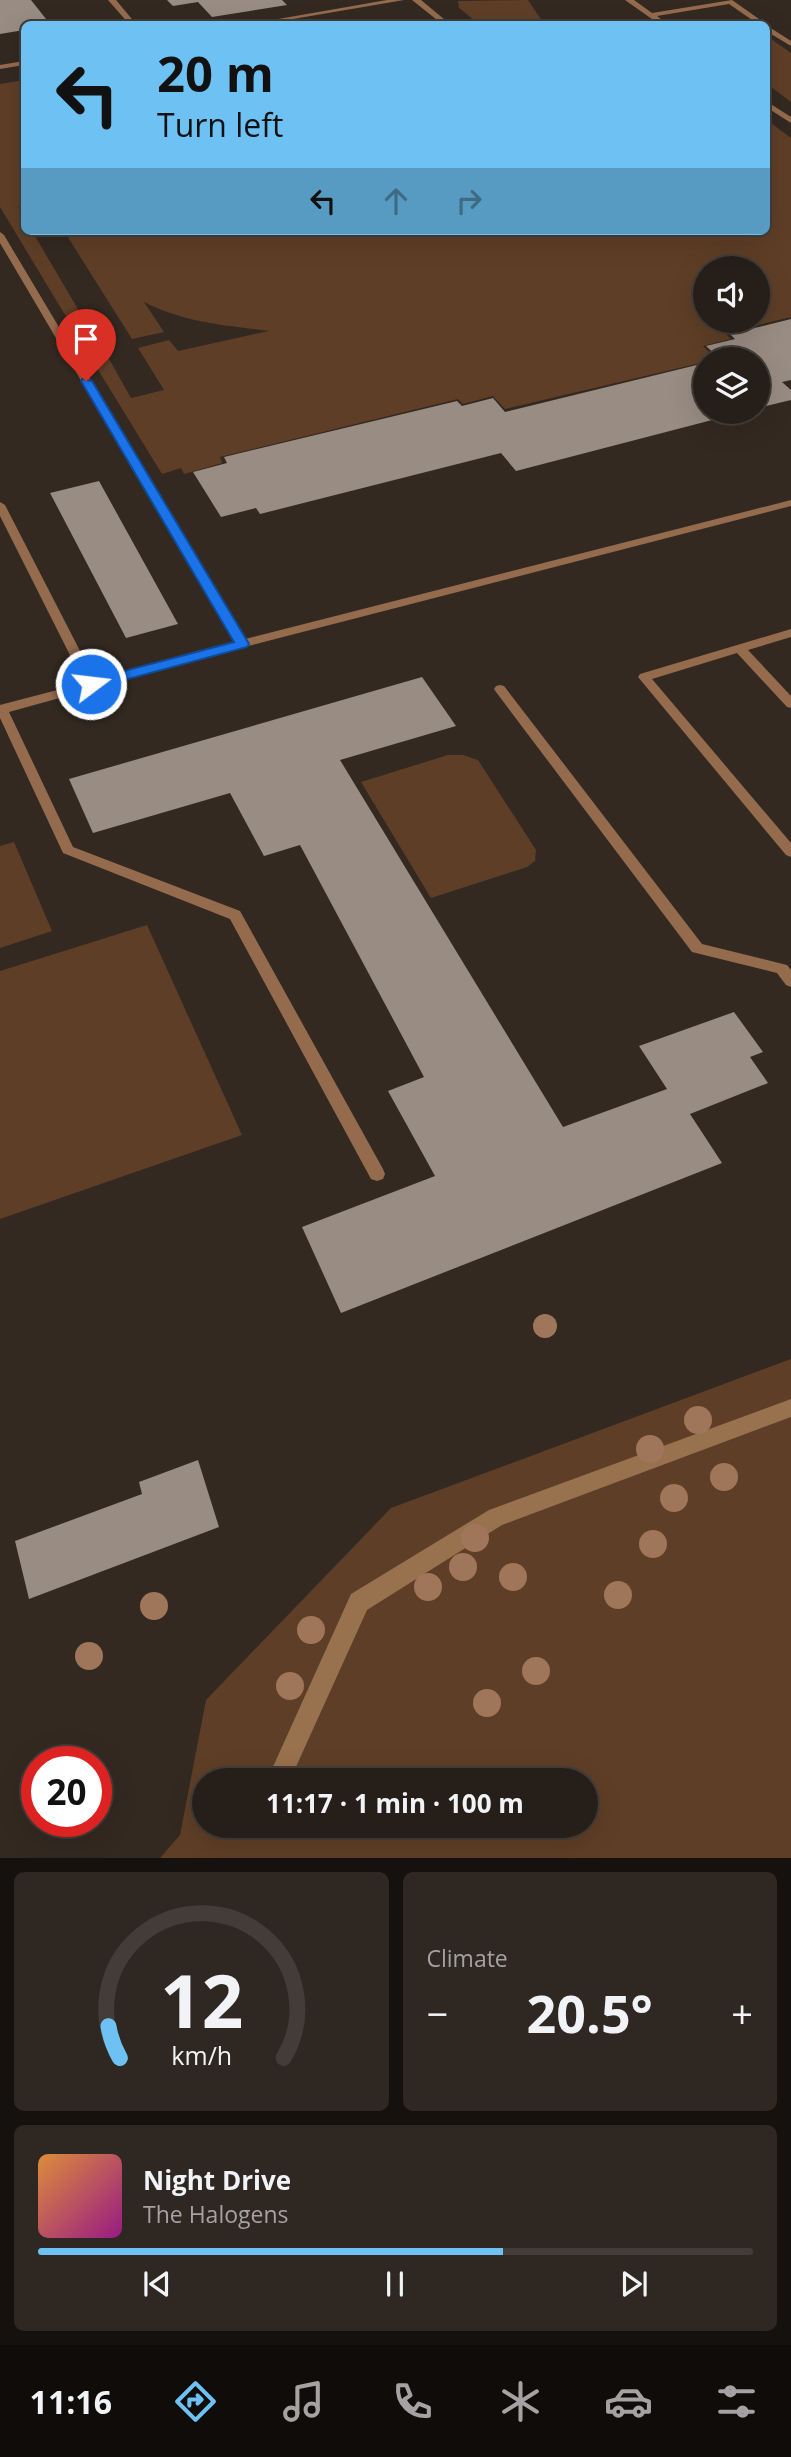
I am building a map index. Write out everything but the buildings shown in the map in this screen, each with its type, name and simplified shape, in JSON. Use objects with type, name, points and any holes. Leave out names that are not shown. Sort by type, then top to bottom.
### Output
[{"type":"lane","points":[[112,0],[130,21]]},
{"type":"lane","points":[[271,21],[400,0]]},
{"type":"lane","points":[[416,0],[442,21]]},
{"type":"lane","points":[[629,0],[659,21]]},
{"type":"lane","points":[[651,15],[729,1],[760,21]]},
{"type":"lane","points":[[771,28],[791,44]]},
{"type":"lane","points":[[0,67],[21,64]]},
{"type":"lane","points":[[770,106],[791,121]]},
{"type":"lane","points":[[0,235],[242,644]]},
{"type":"lane","points":[[377,1174],[235,915],[68,850],[1,710],[242,644],[791,503]]},
{"type":"lane","points":[[0,505],[91,684]]},
{"type":"lane","points":[[791,633],[644,677],[791,852]]},
{"type":"lane","points":[[740,649],[791,704]]},
{"type":"lane","points":[[500,689],[696,948],[782,970],[791,981]]},
{"type":"shaded area","points":[[528,0],[542,21],[475,21],[459,8],[458,1]]},
{"type":"shaded area","points":[[770,38],[791,53],[791,102],[770,86]]},
{"type":"shaded area","points":[[21,80],[21,206],[18,207],[21,212],[21,235],[34,235],[99,345],[85,348],[0,207],[0,84]]},
{"type":"shaded area","points":[[770,122],[791,138],[791,317],[770,322],[770,256],[693,256],[693,333],[725,333],[731,339],[704,347],[693,347],[693,365],[505,409],[493,396],[463,404],[458,399],[220,457],[222,463],[184,474],[181,468],[162,474],[92,360],[108,357],[131,398],[164,390],[138,348],[169,340],[178,351],[269,331],[190,319],[144,302],[164,332],[132,339],[67,235],[770,235]]},
{"type":"shaded area","points":[[448,755],[463,755],[478,760],[536,850],[535,861],[527,867],[431,898],[361,782]]},
{"type":"shaded area","points":[[14,842],[52,931],[0,948],[0,846]]},
{"type":"shaded area","points":[[147,925],[242,1135],[0,1219],[0,971]]},
{"type":"shaded area","points":[[791,1359],[791,1858],[160,1858],[180,1835],[192,1773],[192,1838],[598,1838],[598,1768],[193,1768],[206,1700],[391,1508]]},
{"type":"waterway","points":[[283,1768],[359,1602],[496,1517],[791,1408]]},
{"type":"route","points":[[86,381],[242,644],[91,684]]}]
